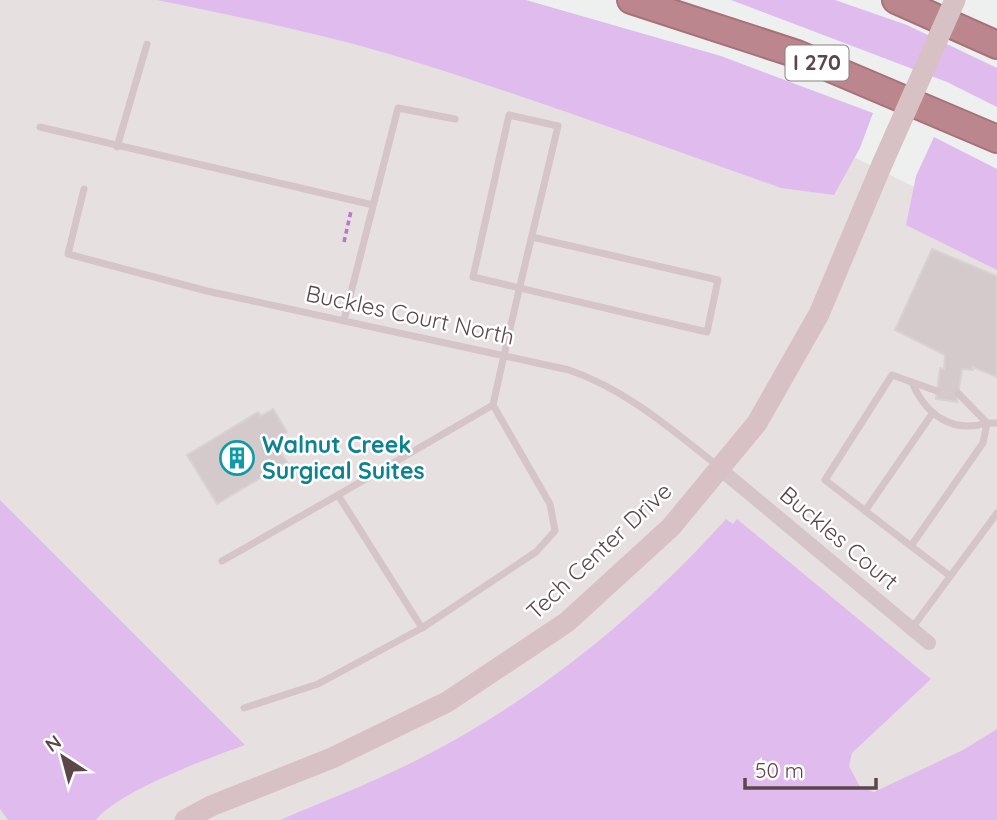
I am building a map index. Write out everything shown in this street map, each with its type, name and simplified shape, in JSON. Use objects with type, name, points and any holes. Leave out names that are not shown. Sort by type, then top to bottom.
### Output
[{"type":"highway","name":"I 270","points":[[631,0],[797,54],[997,139]]},
{"type":"highway","points":[[896,0],[997,45]]},
{"type":"main road","name":"Tech Center Drive","points":[[185,820],[211,806],[332,758],[447,702],[567,622],[671,527],[757,423],[819,314],[955,0]]},
{"type":"street","name":"Buckles Court","points":[[719,468],[929,643]]},
{"type":"lane","points":[[117,146],[147,44]]},
{"type":"lane","points":[[344,320],[398,108],[455,119]]},
{"type":"lane","points":[[244,708],[318,684],[422,628],[536,552],[555,531],[550,504],[493,405],[503,355],[520,288],[558,126],[509,115],[473,277],[520,288],[707,332],[718,280],[532,237]]},
{"type":"lane","points":[[40,127],[373,205]]},
{"type":"lane","name":"Buckles Court North","points":[[84,189],[68,254],[208,290],[503,355],[603,382],[719,468]]},
{"type":"lane","points":[[937,391],[892,375],[825,480],[950,576]]},
{"type":"lane","points":[[912,382],[920,402],[932,414],[959,426],[974,428],[987,423],[997,424]]},
{"type":"lane","points":[[958,393],[987,423]]},
{"type":"lane","points":[[222,562],[493,405]]},
{"type":"lane","points":[[865,511],[932,414]]},
{"type":"lane","points":[[911,546],[983,443],[987,423]]},
{"type":"lane","points":[[338,495],[422,628]]},
{"type":"lane","points":[[912,629],[997,513]]},
{"type":"path","points":[[344,242],[351,211]]},
{"type":"shaded area","points":[[0,0],[288,0],[763,112],[997,228],[997,771],[915,820],[0,820]]},
{"type":"shaded area","points":[[157,0],[526,0],[721,56],[873,113],[860,148],[834,195],[781,188],[439,69],[303,31]]},
{"type":"shaded area","points":[[731,0],[835,0],[907,25],[997,68],[997,107],[947,82]]},
{"type":"shaded area","points":[[934,137],[997,169],[997,270],[906,225],[916,176]]},
{"type":"shaded area","points":[[0,500],[245,745],[143,787],[107,809],[96,820],[8,820],[0,809]]},
{"type":"shaded area","points":[[726,519],[733,524],[737,519],[931,679],[852,753],[849,766],[860,787],[874,792],[963,750],[997,729],[997,820],[280,820],[407,765],[496,715],[538,687],[655,592]]},
{"type":"building","points":[[932,249],[997,276],[997,377],[973,367],[973,370],[962,369],[957,402],[936,399],[940,368],[944,369],[945,355],[895,330]]},
{"type":"building","name":"Walnut Creek Surgical Suites","points":[[273,409],[287,432],[273,440],[287,462],[217,504],[187,455],[258,412],[261,416]]},
{"type":"place","name":"Walnut Creek Surgical Suites","points":[[237,458]]}]
